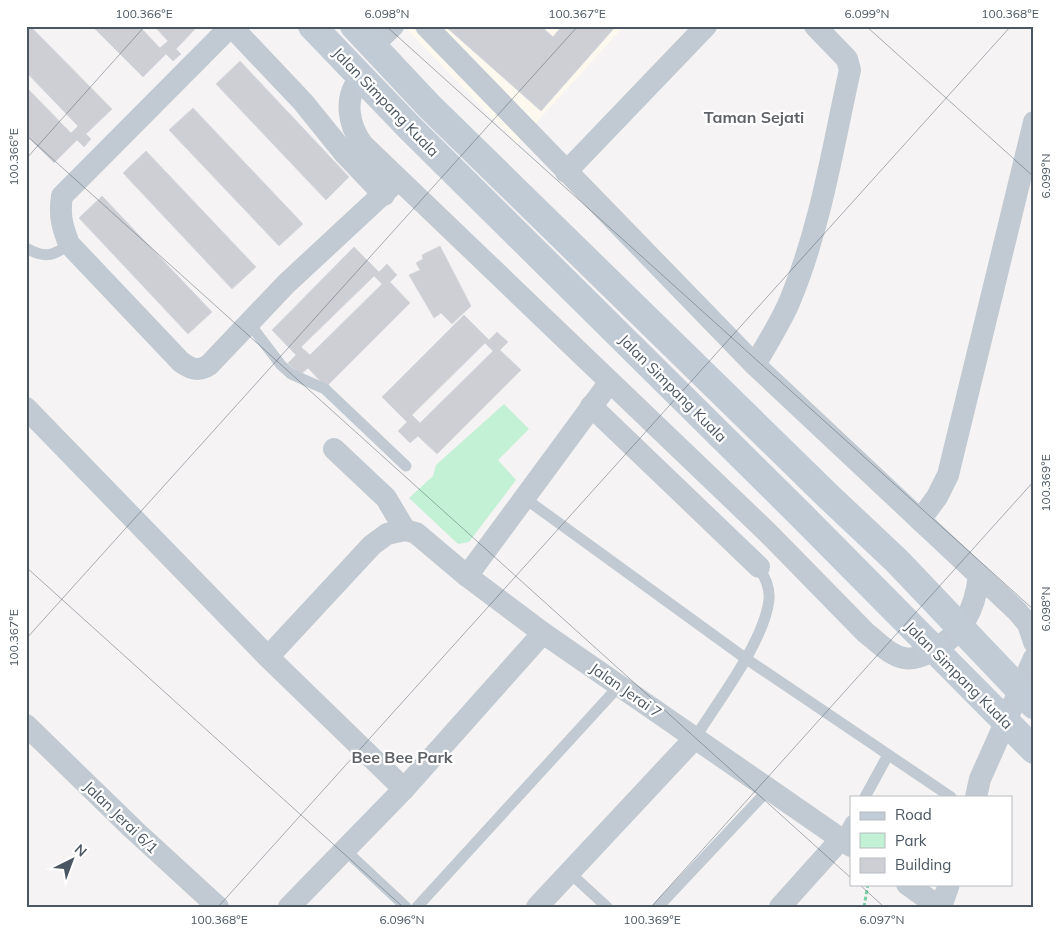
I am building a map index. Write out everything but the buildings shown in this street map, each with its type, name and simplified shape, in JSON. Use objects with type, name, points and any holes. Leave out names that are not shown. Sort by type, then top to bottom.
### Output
[{"type":"main road","name":"Jalan Simpang Kuala","points":[[312,26],[408,127],[803,517],[1034,750]]},
{"type":"main road","name":"Jalan Simpang Kuala","points":[[354,26],[429,106],[897,561],[1034,705]]},
{"type":"street","points":[[391,188],[286,284],[209,365],[202,370],[189,368],[69,244],[59,215],[62,196],[231,26],[303,102],[345,154],[391,188],[609,383],[767,532],[866,632],[893,654],[906,659],[920,657],[947,643],[968,616],[977,593],[979,575]]},
{"type":"street","points":[[372,46],[392,26]]},
{"type":"street","points":[[426,26],[566,172],[755,364],[1017,611],[1028,624],[1034,642]]},
{"type":"street","points":[[566,172],[706,26]]},
{"type":"street","points":[[755,364],[790,300],[806,258],[819,213],[850,70],[847,59],[840,49],[815,26]]},
{"type":"street","points":[[361,78],[350,94],[349,106],[353,130],[391,188]]},
{"type":"street","points":[[920,520],[943,487],[953,457],[1034,122]]},
{"type":"street","points":[[467,576],[523,497],[609,383]]},
{"type":"street","points":[[591,406],[759,567]]},
{"type":"street","points":[[26,408],[268,657],[404,789]]},
{"type":"street","points":[[268,657],[372,545],[387,534],[404,530],[386,498],[334,449]]},
{"type":"street","name":"Jalan Jerai 7","points":[[404,530],[416,533],[467,576],[543,633],[769,789],[848,835]]},
{"type":"street","points":[[289,907],[404,789],[543,633]]},
{"type":"street","points":[[976,796],[980,779],[1034,658]]},
{"type":"street","name":"Jalan Jerai 6/1","points":[[26,725],[133,830],[218,907]]},
{"type":"street","points":[[537,907],[695,738]]},
{"type":"street","points":[[780,907],[848,835]]},
{"type":"street","points":[[910,886],[940,907],[948,886]]},
{"type":"lane","points":[[26,248],[39,256],[47,256],[57,254],[69,244]]},
{"type":"lane","points":[[249,323],[281,365],[291,374],[324,389],[406,466]]},
{"type":"lane","points":[[523,497],[746,658],[950,796]]},
{"type":"lane","points":[[695,738],[746,658],[766,615],[769,598],[768,583],[759,567]]},
{"type":"lane","points":[[417,907],[620,686]]},
{"type":"lane","points":[[866,796],[888,755]]},
{"type":"lane","points":[[658,907],[769,789]]},
{"type":"lane","points":[[345,850],[406,907]]},
{"type":"lane","points":[[570,873],[607,907]]},
{"type":"path","points":[[864,907],[868,886]]},
{"type":"shaded area","points":[[404,26],[624,26],[517,144]]},
{"type":"green space","points":[[504,404],[529,429],[498,460],[516,480],[469,542],[458,544],[409,498],[433,476],[436,465]]},
{"type":"district","name":"Taman Sejati","points":[[754,117]]},
{"type":"district","name":"Bee Bee Park","points":[[402,757]]}]
